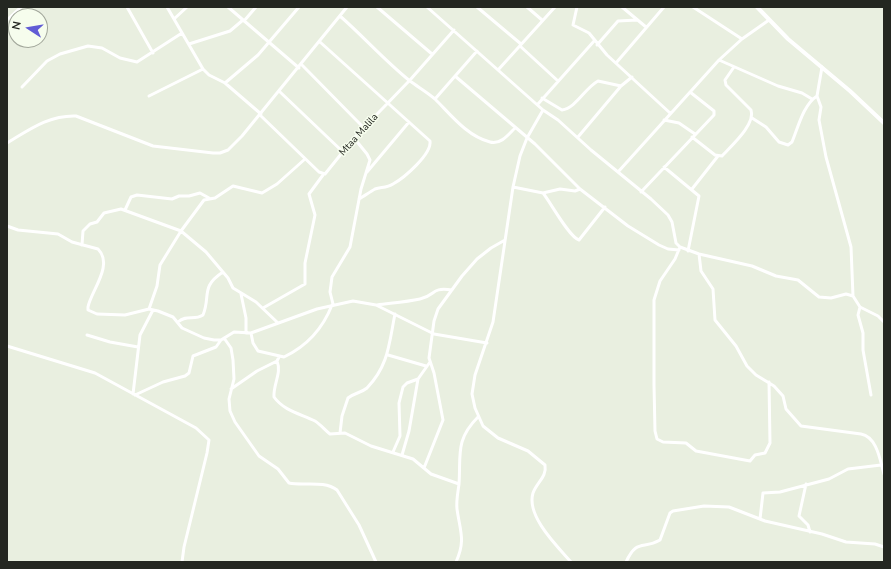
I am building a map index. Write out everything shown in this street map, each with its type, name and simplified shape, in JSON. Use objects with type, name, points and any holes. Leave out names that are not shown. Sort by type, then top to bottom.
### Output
[{"type":"main road","points":[[757,7],[788,39],[822,67],[884,123]]},
{"type":"street","points":[[7,20],[21,7]]},
{"type":"street","points":[[127,7],[153,53]]},
{"type":"street","points":[[167,7],[203,69],[209,75],[225,83],[323,175]]},
{"type":"street","points":[[174,19],[187,7]]},
{"type":"street","points":[[228,7],[268,42],[300,66],[364,128]]},
{"type":"street","points":[[189,44],[230,31],[256,7]]},
{"type":"street","points":[[225,83],[258,55],[299,7]]},
{"type":"street","points":[[7,143],[47,120],[66,116],[76,116],[153,146],[220,154],[228,150],[260,115],[347,7]]},
{"type":"street","points":[[376,7],[432,54]]},
{"type":"street","points":[[428,7],[543,110],[578,137],[591,150],[668,215],[672,222],[676,243],[680,248]]},
{"type":"street","points":[[477,7],[558,81]]},
{"type":"street","points":[[527,7],[542,20]]},
{"type":"street","points":[[498,70],[555,7]]},
{"type":"street","points":[[580,7],[577,7],[573,25],[584,29],[595,40],[597,45],[670,113]]},
{"type":"street","points":[[622,7],[646,27]]},
{"type":"street","points":[[616,63],[664,7]]},
{"type":"street","points":[[693,7],[742,39]]},
{"type":"street","points":[[340,16],[410,80],[435,99],[464,128],[490,142],[502,140],[515,128]]},
{"type":"street","points":[[597,45],[618,21],[638,20]]},
{"type":"street","points":[[618,172],[719,60],[742,39],[769,20]]},
{"type":"street","name":"Mtaa Malila","points":[[263,308],[305,284],[305,263],[315,215],[309,194],[354,138],[410,80],[454,30]]},
{"type":"street","points":[[22,88],[47,61],[60,54],[88,46],[102,48],[131,62],[142,61],[182,33]]},
{"type":"street","points":[[538,104],[595,40]]},
{"type":"street","points":[[320,42],[430,141],[431,145],[426,154],[418,163],[395,184],[388,187],[375,189],[359,199]]},
{"type":"street","points":[[435,99],[477,51]]},
{"type":"street","points":[[719,60],[778,86],[802,93],[812,99]]},
{"type":"street","points":[[692,189],[718,156],[722,156],[744,132],[752,118],[751,110],[726,85],[725,80],[734,67]]},
{"type":"street","points":[[822,67],[817,96],[821,107],[819,120],[826,157],[851,247],[853,296],[860,307],[878,316],[884,322]]},
{"type":"street","points":[[149,96],[203,69]]},
{"type":"street","points":[[455,76],[527,138],[580,189],[628,226],[659,245],[668,249],[680,248],[699,254],[752,266],[776,276],[798,280],[820,297],[831,298],[846,294],[853,296]]},
{"type":"street","points":[[578,137],[621,86],[632,77]]},
{"type":"street","points":[[542,98],[562,110],[569,108],[589,87],[598,81],[621,86]]},
{"type":"street","points":[[279,92],[342,152]]},
{"type":"street","points":[[641,192],[715,113],[690,92]]},
{"type":"street","points":[[752,118],[766,127],[778,142],[788,145],[792,142],[812,99],[817,96]]},
{"type":"street","points":[[543,110],[527,138],[520,156],[513,187],[493,322],[473,386],[472,394],[478,417],[483,426],[490,433],[528,451],[545,465],[545,474],[534,491],[533,507],[541,526],[571,562]]},
{"type":"street","points":[[664,120],[679,123],[695,134]]},
{"type":"street","points":[[366,173],[409,122]]},
{"type":"street","points":[[692,137],[718,156]]},
{"type":"street","points":[[251,333],[253,343],[258,350],[279,357],[284,357],[303,346],[321,328],[332,305],[330,292],[332,277],[350,247],[359,199],[369,158],[354,138]]},
{"type":"street","points":[[134,395],[138,347],[143,327],[151,310],[160,265],[181,231],[204,200],[215,198],[233,186],[262,193],[277,184],[305,159]]},
{"type":"street","points":[[664,167],[699,196],[688,250]]},
{"type":"street","points":[[513,187],[543,193],[560,190],[575,191],[580,189]]},
{"type":"street","points":[[125,210],[131,197],[137,195],[172,199],[179,196],[189,196],[200,192],[209,198]]},
{"type":"street","points":[[543,193],[552,208],[561,218],[570,235],[579,240],[605,207]]},
{"type":"street","points":[[82,245],[83,231],[90,224],[97,222],[102,214],[117,210],[125,210],[181,231],[203,249],[223,272],[232,288],[263,308],[278,324]]},
{"type":"street","points":[[7,226],[18,230],[58,234],[72,242],[98,249],[103,263],[99,283],[88,304],[88,310],[97,314],[125,315],[151,310],[169,314],[182,328],[204,338],[222,339],[231,348],[233,360],[234,379],[229,399],[230,411],[235,422],[259,456],[278,469],[289,483],[323,484],[332,486],[337,490],[359,525],[376,562]]},
{"type":"street","points":[[424,468],[443,420],[434,373],[430,362],[434,334],[434,321],[438,309],[477,259],[491,248],[505,240]]},
{"type":"street","points":[[680,248],[660,281],[654,300],[654,385],[655,431],[657,439],[663,442],[686,443],[696,451],[750,461],[755,455],[765,453],[770,443],[769,382]]},
{"type":"street","points":[[699,254],[701,271],[713,289],[715,320],[736,346],[743,362],[756,375],[769,382],[783,396],[786,409],[801,426],[865,435],[869,437],[876,448],[884,474]]},
{"type":"street","points":[[178,322],[183,318],[199,317],[202,315],[207,288],[216,277],[223,272]]},
{"type":"street","points":[[376,305],[421,299],[441,289],[452,290]]},
{"type":"street","points":[[241,294],[246,318],[246,333]]},
{"type":"street","points":[[134,395],[163,382],[185,376],[189,373],[193,356],[216,347],[222,339],[234,332],[251,333],[332,305],[353,301],[376,305],[434,334],[487,343]]},
{"type":"street","points":[[860,307],[858,315],[864,333],[863,350],[871,395]]},
{"type":"street","points":[[340,433],[342,416],[348,398],[368,387],[378,374],[388,354],[395,314]]},
{"type":"street","points":[[87,335],[110,342],[138,347]]},
{"type":"street","points":[[7,346],[95,373],[196,428],[209,440],[208,453],[181,561]]},
{"type":"street","points":[[388,354],[426,366]]},
{"type":"street","points":[[231,389],[258,371],[277,361],[279,357]]},
{"type":"street","points":[[277,361],[279,371],[274,391],[276,399],[294,412],[316,422],[330,434],[345,433],[371,446],[413,458],[424,468],[439,478],[459,484]]},
{"type":"street","points":[[402,455],[409,431],[418,379],[430,362]]},
{"type":"street","points":[[393,452],[400,436],[399,411],[402,391],[408,383],[418,379]]},
{"type":"street","points":[[456,562],[462,545],[462,528],[457,508],[460,444],[464,432],[478,417]]},
{"type":"street","points":[[760,519],[763,493],[780,492],[833,477],[843,470],[881,465]]},
{"type":"street","points":[[806,484],[799,516],[808,524],[810,532]]},
{"type":"street","points":[[626,562],[631,552],[636,548],[660,540],[668,516],[673,511],[704,506],[729,507],[760,519],[846,542],[875,544],[884,547]]}]
